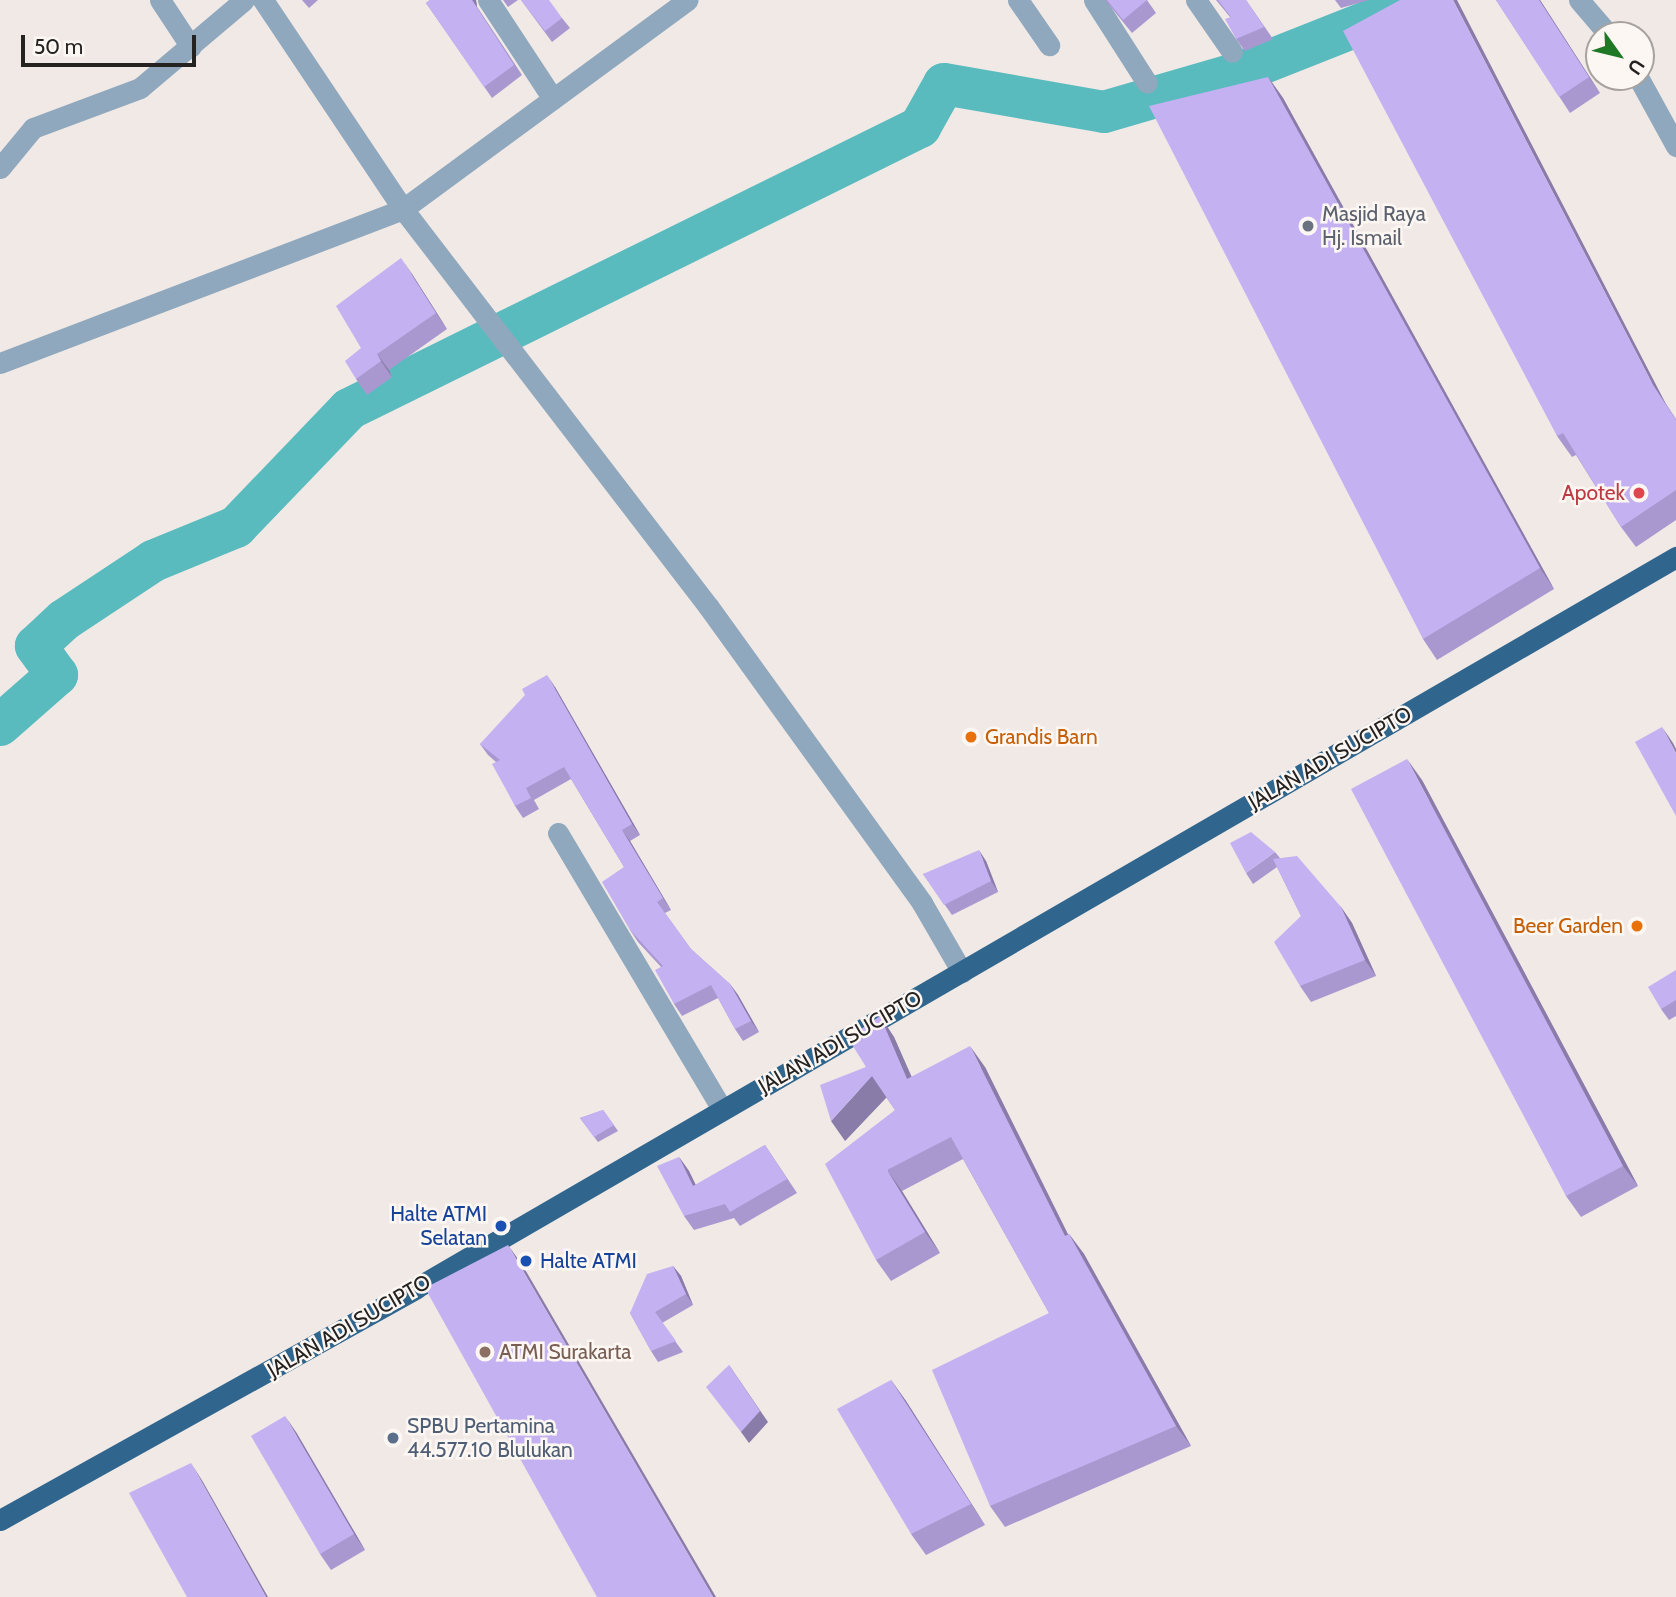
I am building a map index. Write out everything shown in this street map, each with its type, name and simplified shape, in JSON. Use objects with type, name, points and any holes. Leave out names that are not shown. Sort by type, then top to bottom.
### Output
[{"type":"highway","name":"JALAN ADI SUCIPTO","points":[[0,1520],[962,972],[1676,557]]},
{"type":"street","points":[[160,0],[191,47]]},
{"type":"street","points":[[0,168],[44,121],[113,102],[191,47],[244,0]]},
{"type":"street","points":[[263,0],[403,209],[508,341],[914,892],[962,972]]},
{"type":"street","points":[[488,0],[553,99]]},
{"type":"street","points":[[0,363],[403,209],[687,0]]},
{"type":"street","points":[[1017,0],[1049,45]]},
{"type":"street","points":[[1094,0],[1147,83]]},
{"type":"street","points":[[1196,0],[1232,52]]},
{"type":"street","points":[[1579,0],[1597,21]]},
{"type":"street","points":[[1646,91],[1676,146]]},
{"type":"street","points":[[558,833],[723,1109]]},
{"type":"building","points":[[430,0],[472,0],[514,65],[484,87],[426,3]]},
{"type":"building","points":[[521,0],[549,0],[562,18],[545,31]]},
{"type":"building","points":[[1107,0],[1147,0],[1123,20]]},
{"type":"building","points":[[1218,0],[1246,0],[1264,27],[1236,39],[1225,19],[1231,17]]},
{"type":"building","points":[[1400,0],[1453,0],[1653,385],[1676,420],[1676,490],[1621,527],[1563,433],[1557,436],[1343,31]]},
{"type":"building","points":[[1496,0],[1539,0],[1585,71],[1585,80],[1559,97]]},
{"type":"building","points":[[1268,77],[1540,568],[1423,639],[1149,106]]},
{"type":"building","points":[[401,258],[436,313],[377,354],[381,361],[356,379],[345,361],[361,348],[336,306]]},
{"type":"building","points":[[547,675],[632,824],[622,830],[663,898],[657,902],[691,949],[730,984],[751,1021],[735,1029],[711,985],[674,1004],[655,970],[663,966],[630,930],[602,882],[624,867],[564,767],[526,788],[531,798],[515,806],[492,764],[500,760],[480,744],[525,695],[522,689]]},
{"type":"building","points":[[1662,727],[1676,753],[1676,816],[1635,742]]},
{"type":"building","points":[[1407,759],[1623,1166],[1566,1196],[1351,789]]},
{"type":"building","points":[[1251,832],[1275,852],[1246,873],[1230,843]]},
{"type":"building","points":[[979,850],[991,881],[944,905],[923,874]]},
{"type":"building","points":[[1297,856],[1341,907],[1365,960],[1300,986],[1274,942],[1301,916],[1273,859]]},
{"type":"building","points":[[1676,970],[1676,1000],[1661,1009],[1648,987]]},
{"type":"building","points":[[880,1016],[907,1079],[970,1046],[1065,1236],[1069,1234],[1176,1426],[990,1506],[932,1370],[1049,1313],[951,1137],[887,1170],[925,1232],[876,1260],[825,1164],[895,1110],[872,1076],[831,1121],[820,1085],[866,1067],[848,1038]]},
{"type":"building","points":[[603,1110],[614,1125],[594,1137],[580,1118]]},
{"type":"building","points":[[765,1145],[787,1179],[730,1212],[725,1204],[684,1216],[657,1166],[679,1157],[693,1186]]},
{"type":"building","points":[[508,1245],[713,1597],[597,1597],[425,1288]]},
{"type":"building","points":[[673,1266],[686,1294],[655,1312],[676,1341],[651,1351],[630,1313],[647,1274]]},
{"type":"building","points":[[729,1365],[760,1411],[741,1432],[706,1387]]},
{"type":"building","points":[[891,1380],[971,1504],[911,1534],[837,1409]]},
{"type":"building","points":[[285,1416],[354,1534],[320,1554],[251,1436]]},
{"type":"building","points":[[191,1463],[266,1597],[187,1597],[129,1493]]},
{"type":"waterway","points":[[0,725],[57,675],[36,646],[64,620],[153,561],[236,527],[349,409],[920,127],[944,84],[1104,112],[1238,73],[1422,0]]},
{"type":"place","name":"Masjid Raya Hj. Ismail","points":[[1308,226]]},
{"type":"place","name":"Apotek","points":[[1639,493]]},
{"type":"place","name":"Grandis Barn","points":[[971,737]]},
{"type":"place","name":"Beer Garden","points":[[1637,926]]},
{"type":"place","name":"Halte ATMI Selatan","points":[[501,1226]]},
{"type":"place","name":"Halte ATMI","points":[[526,1261]]},
{"type":"place","name":"ATMI Surakarta","points":[[485,1352]]},
{"type":"place","name":"SPBU Pertamina 44.577.10 Blulukan","points":[[393,1438]]}]
